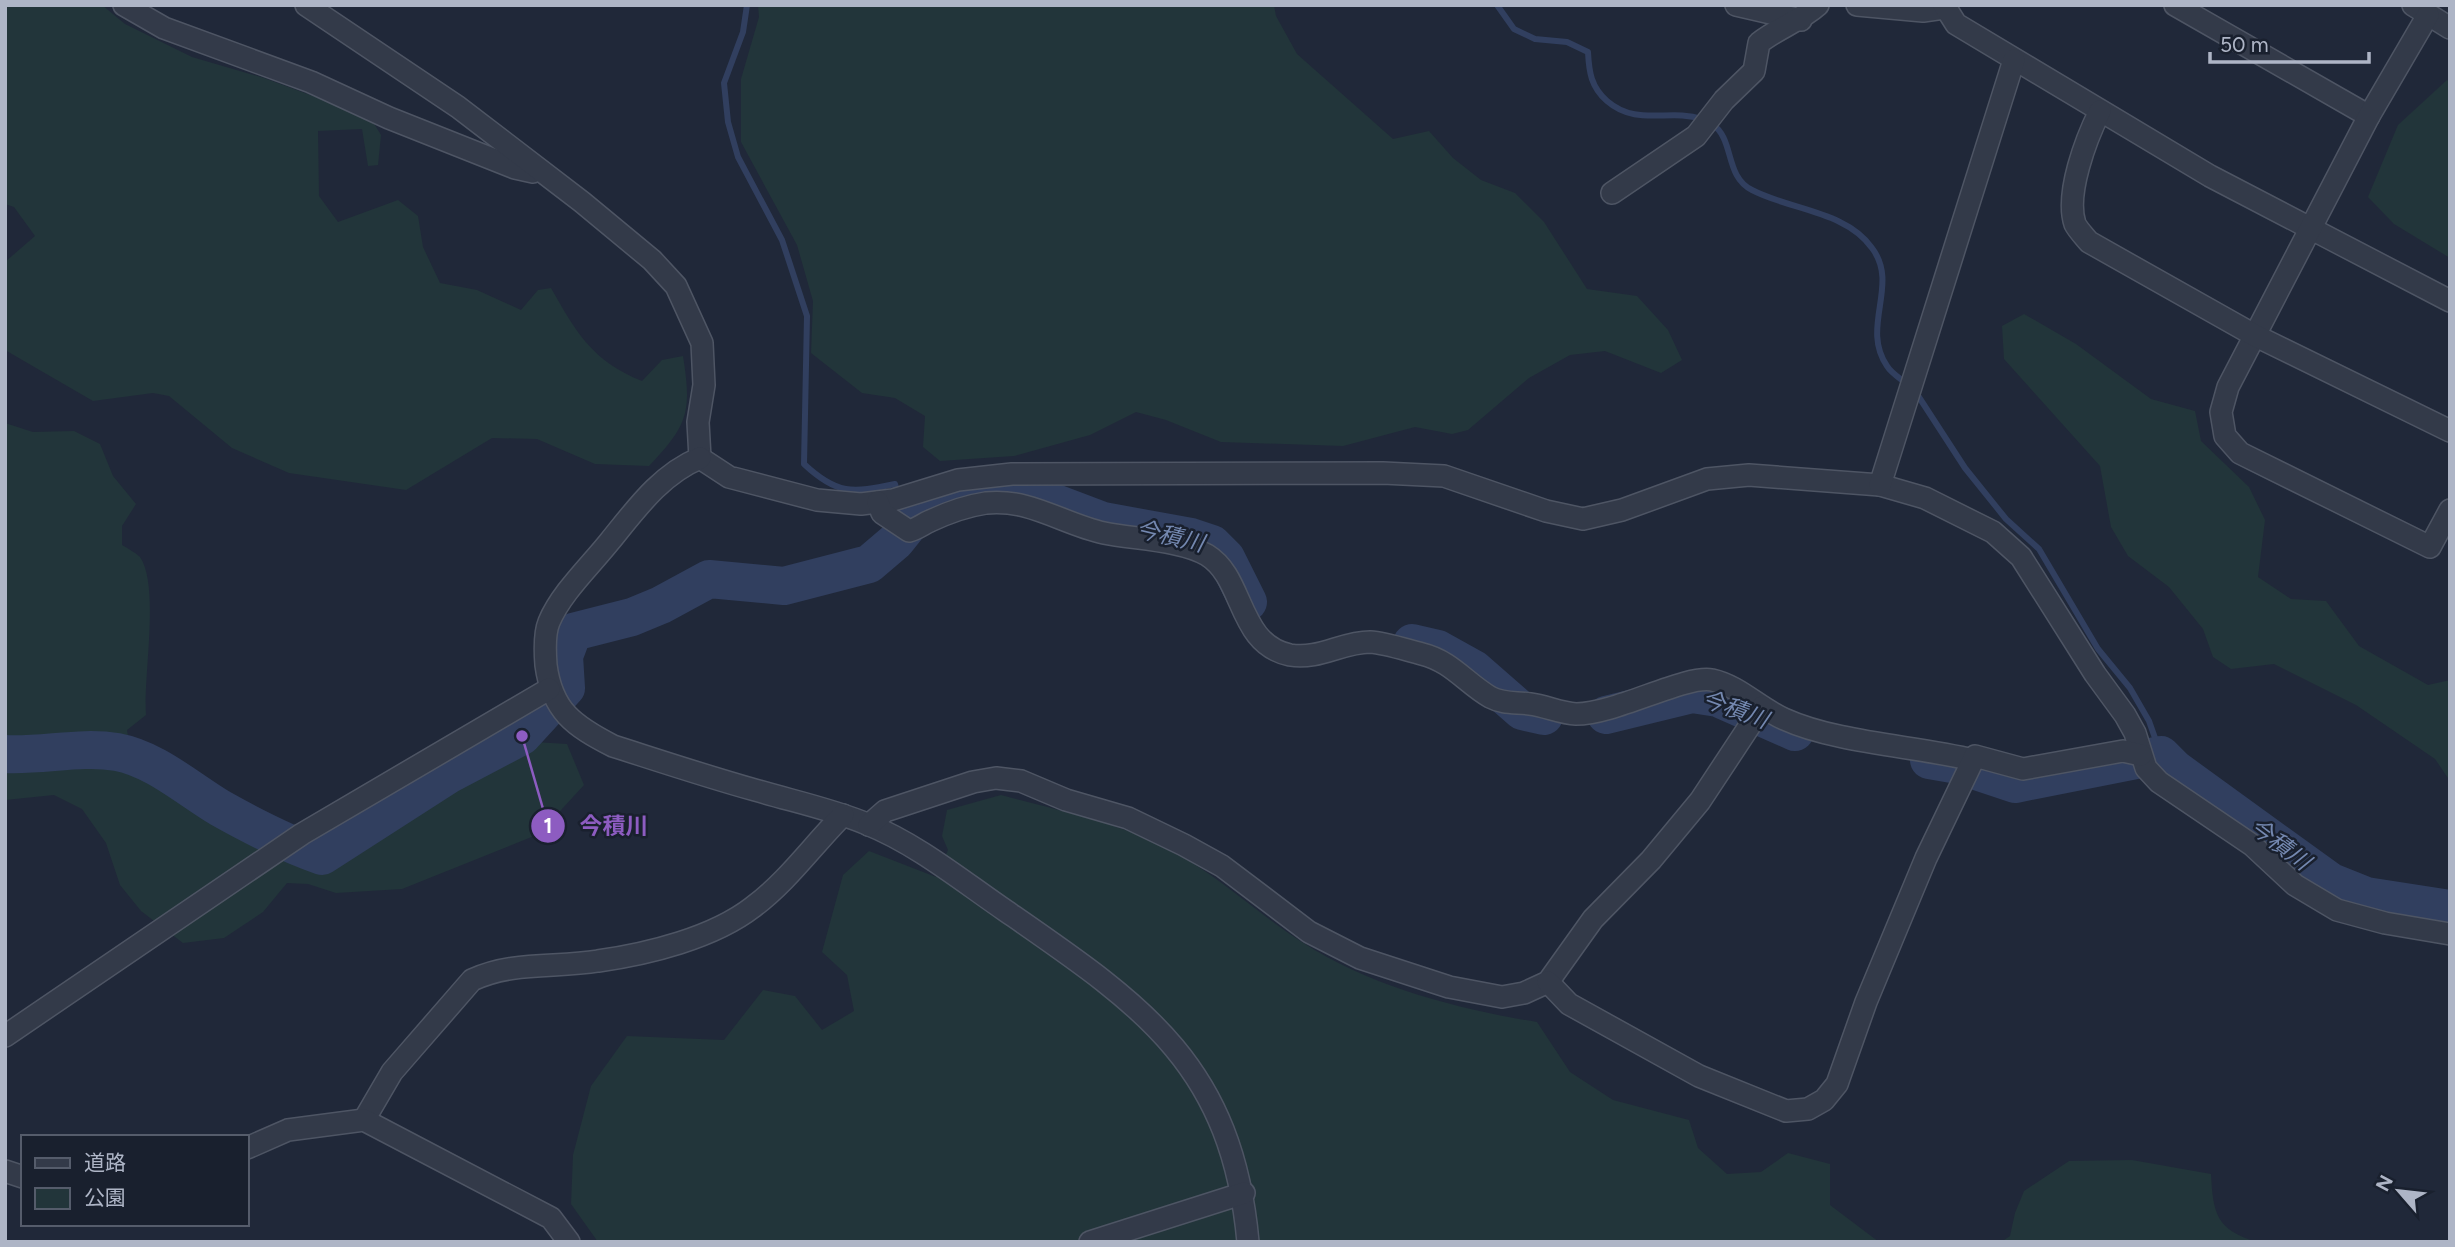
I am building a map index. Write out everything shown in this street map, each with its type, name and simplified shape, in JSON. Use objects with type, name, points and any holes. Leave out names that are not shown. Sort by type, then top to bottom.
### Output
[{"type":"street","points":[[124,5],[164,28],[310,82],[389,118],[515,168],[544,174]]},
{"type":"street","points":[[306,5],[458,107],[652,260],[676,286],[702,344],[704,385],[698,422],[699,458]]},
{"type":"street","points":[[1736,5],[1801,20]]},
{"type":"street","points":[[1612,193],[1696,136],[1724,100],[1754,71],[1759,43],[1773,32],[1801,20],[1818,5]]},
{"type":"street","points":[[1857,5],[1923,11],[1944,7],[1956,24],[2100,111],[2309,230],[2450,301]]},
{"type":"street","points":[[2175,5],[2369,116]]},
{"type":"street","points":[[2450,28],[2421,10],[2228,387],[2221,412],[2225,436],[2240,453],[2430,547],[2450,510]]},
{"type":"street","points":[[1880,485],[2014,60]]},
{"type":"street","points":[[2100,111],[2088,135],[2073,198],[2076,225],[2089,242],[2254,335],[2450,431]]},
{"type":"street","points":[[699,458],[729,477],[817,500],[862,505],[958,480],[1012,474],[1383,473],[1444,476],[1546,511],[1583,519],[1622,510],[1706,479],[1749,475],[1880,485],[1925,498],[1993,532],[2021,557],[2095,674],[2125,715],[2135,733],[2146,768],[2160,782],[2252,845],[2295,884],[2337,910],[2385,923],[2450,934]]},
{"type":"street","points":[[699,458],[677,468],[647,498],[568,593],[549,623],[545,654],[549,689],[561,710],[583,731],[613,746],[869,825],[912,848],[1109,982],[1167,1036],[1211,1101],[1231,1147],[1244,1193],[1248,1242]]},
{"type":"street","points":[[878,502],[882,513],[909,531],[957,510],[987,503],[1016,503],[1045,510],[1101,532],[1177,546],[1207,555],[1221,571],[1259,638],[1272,649],[1288,654],[1309,657],[1371,642],[1426,654],[1456,668],[1490,696],[1503,702],[1531,704],[1576,713],[1602,710],[1688,683],[1709,680],[1731,687],[1784,719],[1814,728],[1973,760]]},
{"type":"street","points":[[5,1036],[302,834],[549,689]]},
{"type":"street","points":[[869,825],[885,810],[972,782],[996,778],[1021,781],[1066,800],[1128,818],[1184,845],[1222,866],[1309,932],[1390,970],[1475,994],[1502,997],[1524,993],[1548,982],[1594,919],[1651,860],[1700,801],[1762,707]]},
{"type":"street","points":[[1548,982],[1569,1004],[1699,1076],[1786,1111],[1808,1109],[1824,1100],[1837,1084],[1866,1002],[1926,858],[1975,756],[2023,769],[2123,751],[2141,755]]},
{"type":"street","points":[[364,1120],[392,1072],[472,980],[490,972],[528,965],[598,961],[698,937],[753,908],[843,815]]},
{"type":"street","points":[[248,1148],[288,1130],[364,1120],[551,1218],[569,1242]]},
{"type":"street","points":[[1090,1242],[1244,1193]]},
{"type":"green space","points":[[5,5],[102,5],[125,24],[192,57],[264,78],[370,117],[381,135],[378,165],[368,166],[362,129],[318,131],[319,196],[338,222],[398,200],[418,216],[423,247],[440,283],[477,290],[521,310],[538,290],[551,288],[587,344],[610,364],[642,381],[662,360],[683,356],[686,405],[684,417],[672,439],[649,466],[595,464],[537,439],[492,438],[406,490],[289,473],[232,448],[169,396],[153,393],[93,401],[5,350],[5,262],[35,236],[14,207],[5,204]]},
{"type":"green space","points":[[758,5],[1274,5],[1276,16],[1297,54],[1393,139],[1429,131],[1453,158],[1481,180],[1515,193],[1544,222],[1587,289],[1637,296],[1668,330],[1682,360],[1661,373],[1605,351],[1570,355],[1529,378],[1468,430],[1452,434],[1415,427],[1343,446],[1221,442],[1166,420],[1136,412],[1090,435],[1014,456],[940,461],[923,447],[925,416],[895,398],[862,393],[811,353],[813,301],[797,245],[741,142],[741,79],[759,17]]},
{"type":"green space","points":[[2447,80],[2450,82],[2450,258],[2394,224],[2368,197],[2398,125]]},
{"type":"green space","points":[[2024,314],[2076,344],[2151,399],[2195,411],[2201,441],[2249,487],[2265,520],[2258,577],[2291,599],[2326,601],[2359,646],[2428,685],[2450,680],[2450,781],[2435,759],[2356,705],[2274,664],[2231,669],[2213,657],[2203,629],[2169,587],[2128,556],[2111,527],[2100,466],[2004,359],[2002,326]]},
{"type":"green space","points":[[5,423],[33,432],[74,431],[100,444],[113,476],[136,504],[122,526],[122,545],[140,557],[149,589],[146,715],[127,730],[132,759],[185,802],[258,833],[317,866],[519,741],[567,744],[584,785],[539,834],[402,889],[336,893],[308,884],[287,883],[263,912],[224,938],[183,943],[141,911],[120,885],[106,843],[82,809],[54,795],[5,800]]},
{"type":"green space","points":[[1001,795],[1088,818],[1153,841],[1206,872],[1302,942],[1357,972],[1446,1003],[1537,1022],[1570,1072],[1613,1100],[1689,1120],[1698,1148],[1727,1174],[1761,1172],[1788,1153],[1830,1164],[1830,1205],[1879,1242],[598,1242],[571,1204],[573,1155],[591,1086],[627,1036],[724,1040],[763,990],[795,996],[822,1030],[854,1011],[847,975],[822,952],[843,875],[869,851],[936,877],[948,850],[942,836],[947,810]]},
{"type":"green space","points":[[2132,1160],[2211,1174],[2213,1199],[2219,1218],[2233,1232],[2257,1242],[2001,1242],[2010,1236],[2024,1191],[2069,1161]]},
{"type":"waterway","points":[[747,5],[743,32],[724,83],[728,122],[738,157],[782,240],[807,316],[804,464],[826,481],[846,489],[867,489],[895,484],[903,513],[916,516]]},
{"type":"waterway","points":[[1497,5],[1514,29],[1535,39],[1567,42],[1588,52],[1594,85],[1602,96],[1618,109],[1642,115],[1677,115],[1702,119]]},
{"type":"waterway","points":[[1712,124],[1724,139],[1733,167],[1743,184],[1767,197],[1848,226],[1872,248],[1880,262],[1882,277],[1877,336],[1880,351],[1889,369],[1907,384]]},
{"type":"waterway","points":[[1915,391],[1965,468],[2006,519],[2039,549],[2098,649],[2130,688],[2149,721],[2161,755]]},
{"type":"waterway","name":"今積川","points":[[5,754],[103,750],[131,756],[158,768],[220,808],[283,840],[322,856],[448,775],[522,736],[566,688],[564,656],[573,632],[632,617],[709,579],[784,586],[869,564],[896,541],[916,516],[949,501],[1003,493],[1037,496],[1103,521],[1191,537],[1212,544],[1226,558],[1248,602]]},
{"type":"waterway","name":"今積川","points":[[1412,643],[1438,649],[1474,669],[1522,711],[1544,716]]},
{"type":"waterway","name":"今積川","points":[[1606,715],[1692,694],[1718,698],[1795,732]]},
{"type":"waterway","name":"今積川","points":[[1929,760],[1958,765],[2015,784],[2161,755],[2175,769],[2331,882],[2366,896],[2450,909]]},
{"type":"place","name":"今積川","points":[[522,736]]}]
